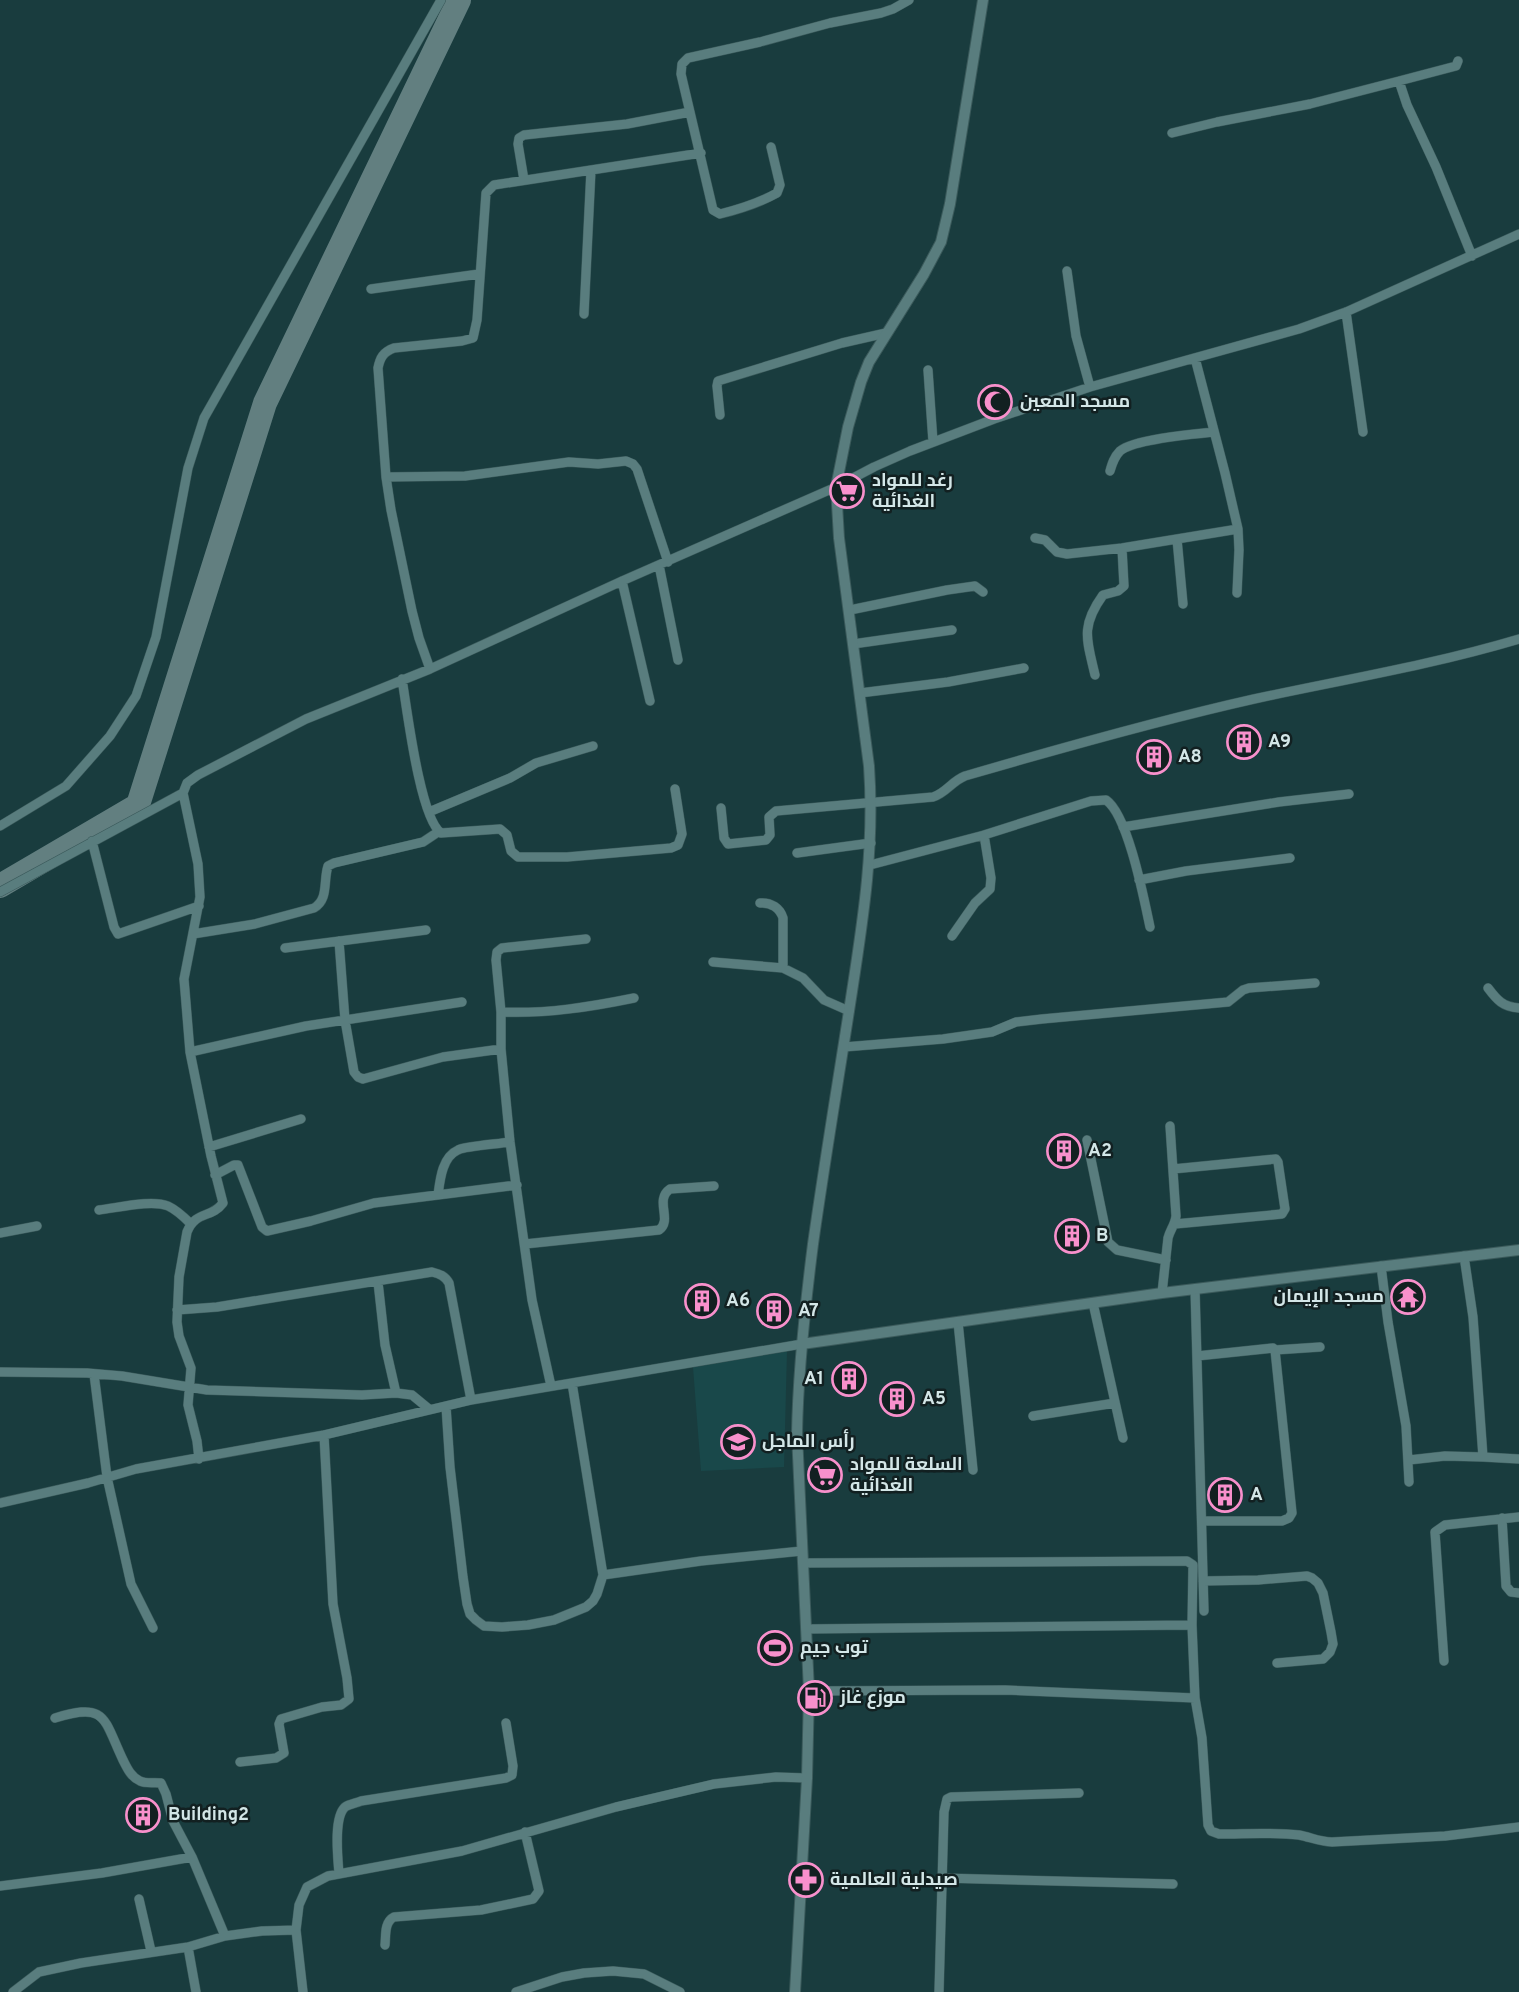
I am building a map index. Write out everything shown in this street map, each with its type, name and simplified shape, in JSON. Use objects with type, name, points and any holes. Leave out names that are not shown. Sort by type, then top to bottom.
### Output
[{"type":"street","points":[[0,826],[66,786],[110,736],[136,696],[156,637],[188,468],[204,418],[441,0]]},
{"type":"street","points":[[771,147],[780,185],[777,193],[720,214],[713,210],[681,74],[682,64],[688,58],[881,13],[909,0]]},
{"type":"street","points":[[795,1992],[809,1691],[797,1434],[802,1344],[813,1244],[864,915],[871,843],[869,765],[839,538],[836,487],[845,439],[869,362],[933,258],[946,224],[983,0]]},
{"type":"street","points":[[1172,133],[1310,104],[1456,66],[1458,61]]},
{"type":"street","points":[[1399,81],[1472,256]]},
{"type":"street","points":[[524,180],[518,144],[519,138],[524,135],[626,124],[690,112]]},
{"type":"street","points":[[430,669],[412,611],[386,477],[378,368],[380,359],[394,348],[473,338],[477,320],[485,193],[494,185],[701,153]]},
{"type":"street","points":[[584,314],[591,170]]},
{"type":"street","points":[[199,1459],[188,1405],[191,1368],[178,1336],[179,1278],[187,1232],[191,1224],[196,1218],[212,1213],[221,1206],[222,1198],[190,1052],[184,979],[200,897],[198,864],[183,793],[190,780],[306,719],[430,669],[933,442],[1090,387],[1299,329],[1346,312],[1519,234]]},
{"type":"street","points":[[1067,271],[1076,336],[1090,387]]},
{"type":"street","points":[[371,289],[479,274]]},
{"type":"street","points":[[1346,312],[1363,432]]},
{"type":"street","points":[[720,415],[718,381],[842,343],[886,334]]},
{"type":"street","points":[[1195,358],[1238,529],[1237,593]]},
{"type":"street","points":[[928,370],[933,442]]},
{"type":"street","points":[[1110,471],[1117,454],[1125,448],[1166,437],[1214,432]]},
{"type":"street","points":[[386,477],[465,476],[569,462],[598,464],[626,461],[633,464],[637,469],[664,564],[678,660]]},
{"type":"street","points":[[1035,538],[1045,540],[1060,553],[1122,548],[1238,529]]},
{"type":"street","points":[[1177,539],[1183,604]]},
{"type":"street","points":[[1095,675],[1087,626],[1103,595],[1118,591],[1124,586],[1122,548]]},
{"type":"street","points":[[622,581],[650,701]]},
{"type":"street","points":[[850,610],[975,586],[983,592]]},
{"type":"street","points":[[853,644],[952,630]]},
{"type":"street","points":[[721,808],[726,842],[731,844],[769,838],[769,817],[776,811],[938,795],[955,780],[965,776],[1141,726],[1253,699],[1441,660],[1519,639]]},
{"type":"street","points":[[860,693],[948,682],[1024,667]]},
{"type":"street","points":[[402,679],[421,786],[432,824],[438,832],[444,834],[500,829],[507,835],[511,852],[518,857],[567,857],[671,848],[678,845],[681,834],[675,789]]},
{"type":"street","points":[[429,812],[510,778],[536,763],[593,746]]},
{"type":"street","points":[[0,892],[183,793]]},
{"type":"street","points":[[1123,827],[1279,802],[1349,794]]},
{"type":"street","points":[[870,866],[984,835],[1099,799],[1106,800],[1123,827],[1150,927]]},
{"type":"street","points":[[193,934],[255,925],[314,908],[323,899],[328,866],[423,842],[438,832]]},
{"type":"street","points":[[951,936],[975,903],[990,889],[991,878],[984,835]]},
{"type":"street","points":[[92,841],[118,934],[199,906]]},
{"type":"street","points":[[797,853],[871,843]]},
{"type":"street","points":[[1139,880],[1186,871],[1290,858]]},
{"type":"street","points":[[760,903],[774,906],[782,913],[783,968]]},
{"type":"street","points":[[285,948],[426,930]]},
{"type":"street","points":[[551,1386],[532,1300],[510,1142],[496,960],[497,952],[502,948],[586,939]]},
{"type":"street","points":[[339,941],[345,1020],[354,1072],[358,1077],[363,1079],[443,1057],[501,1049]]},
{"type":"street","points":[[713,962],[783,968],[803,978],[824,1000],[849,1011]]},
{"type":"street","points":[[844,1047],[992,1032],[1016,1022],[1228,1002],[1249,988],[1315,983]]},
{"type":"street","points":[[1488,988],[1504,1006],[1519,1008]]},
{"type":"street","points":[[501,1012],[549,1012],[634,998]]},
{"type":"street","points":[[190,1052],[306,1026],[462,1002]]},
{"type":"street","points":[[209,1147],[301,1119]]},
{"type":"street","points":[[1162,1293],[1170,1231],[1175,1224],[1170,1126]]},
{"type":"street","points":[[1087,1140],[1108,1242],[1117,1250],[1166,1260]]},
{"type":"street","points":[[438,1195],[440,1177],[446,1162],[458,1150],[510,1142]]},
{"type":"street","points":[[1173,1169],[1276,1159],[1285,1209],[1282,1214],[1175,1224]]},
{"type":"street","points":[[215,1175],[234,1165],[238,1166],[262,1227],[267,1231],[374,1203],[516,1185]]},
{"type":"street","points":[[526,1244],[659,1230],[665,1223],[663,1194],[666,1191],[714,1186]]},
{"type":"street","points":[[99,1210],[156,1203],[178,1212],[191,1224]]},
{"type":"street","points":[[0,1234],[37,1226]]},
{"type":"street","points":[[0,1503],[136,1469],[324,1435],[471,1400],[802,1344],[1162,1293],[1519,1250]]},
{"type":"street","points":[[1464,1256],[1473,1317],[1483,1457]]},
{"type":"street","points":[[1381,1266],[1406,1426],[1409,1482]]},
{"type":"street","points":[[177,1310],[217,1307],[432,1272],[449,1283],[471,1400]]},
{"type":"street","points":[[378,1282],[385,1345],[396,1393]]},
{"type":"street","points":[[1195,1289],[1204,1611]]},
{"type":"street","points":[[1093,1303],[1123,1438]]},
{"type":"street","points":[[958,1322],[973,1470]]},
{"type":"street","points":[[1197,1356],[1320,1346]]},
{"type":"street","points":[[1202,1521],[1282,1521],[1291,1516],[1275,1350]]},
{"type":"street","points":[[0,1372],[94,1374],[222,1391],[396,1393],[412,1395],[429,1409]]},
{"type":"street","points":[[94,1374],[107,1477],[131,1584],[153,1628]]},
{"type":"street","points":[[446,1406],[450,1468],[470,1614],[484,1626],[528,1625],[554,1620],[586,1607],[597,1594],[603,1575],[572,1383]]},
{"type":"street","points":[[1033,1416],[1115,1403]]},
{"type":"street","points":[[240,1762],[276,1758],[284,1753],[279,1724],[281,1719],[322,1707],[341,1705],[349,1699],[333,1604],[324,1435]]},
{"type":"street","points":[[1409,1460],[1445,1456],[1519,1458]]},
{"type":"street","points":[[1444,1661],[1435,1532],[1445,1525],[1519,1517]]},
{"type":"street","points":[[1502,1518],[1506,1586],[1511,1592],[1519,1593]]},
{"type":"street","points":[[603,1575],[701,1561],[802,1557],[1187,1561],[1193,1565],[1195,1698],[1202,1738],[1208,1825],[1212,1831],[1219,1834],[1286,1834],[1332,1842],[1445,1836],[1519,1827]]},
{"type":"street","points":[[1203,1581],[1307,1576],[1318,1583],[1323,1593],[1331,1632],[1333,1644],[1330,1652],[1323,1659],[1277,1662]]},
{"type":"street","points":[[806,1629],[1192,1625]]},
{"type":"street","points":[[809,1691],[1005,1690],[1195,1698]]},
{"type":"street","points":[[55,1718],[85,1711],[93,1711],[103,1717],[127,1769],[143,1782],[161,1783],[173,1821],[192,1857],[225,1936]]},
{"type":"street","points":[[338,1874],[338,1829],[340,1815],[345,1807],[361,1801],[506,1779],[512,1775],[513,1766],[506,1723]]},
{"type":"street","points":[[303,1992],[296,1930],[299,1905],[307,1888],[328,1877],[462,1851],[629,1804],[715,1784],[776,1777],[807,1778]]},
{"type":"street","points":[[939,1992],[944,1812],[947,1799],[1079,1793]]},
{"type":"street","points":[[385,1945],[387,1926],[394,1917],[481,1910],[533,1899],[539,1891],[525,1832]]},
{"type":"street","points":[[0,1886],[102,1873],[192,1857]]},
{"type":"street","points":[[942,1878],[1173,1884]]},
{"type":"street","points":[[139,1899],[151,1951]]},
{"type":"street","points":[[13,1992],[39,1972],[151,1951],[188,1947],[225,1936],[296,1930]]},
{"type":"street","points":[[188,1947],[196,1992]]},
{"type":"street","points":[[516,1992],[562,1977],[614,1971],[645,1974],[680,1992]]},
{"type":"shaded area","points":[[787,1351],[784,1467],[701,1471],[693,1367]]},
{"type":"taxiway","points":[[0,886],[138,805],[265,403],[459,0]]},
{"type":"place","name":"مسجد المعين","points":[[995,402]]},
{"type":"place","name":"رغد للمواد الغذائية","points":[[847,491]]},
{"type":"place","name":"A9","points":[[1244,742]]},
{"type":"place","name":"A8","points":[[1154,757]]},
{"type":"place","name":"A2","points":[[1064,1151]]},
{"type":"place","name":"B","points":[[1072,1236]]},
{"type":"place","name":"مسجد الإيمان","points":[[1408,1297]]},
{"type":"place","name":"A6","points":[[702,1301]]},
{"type":"place","name":"A7","points":[[774,1311]]},
{"type":"place","name":"A1","points":[[849,1379]]},
{"type":"place","name":"A5","points":[[897,1399]]},
{"type":"place","name":"رأس الماجل","points":[[738,1442]]},
{"type":"place","name":"السلعة للمواد الغذائية","points":[[825,1475]]},
{"type":"place","name":"A","points":[[1225,1495]]},
{"type":"place","name":"توب جيم","points":[[775,1648]]},
{"type":"place","name":"موزع غاز","points":[[815,1698]]},
{"type":"place","name":"Building2","points":[[143,1815]]},
{"type":"place","name":"صيدلية العالمية","points":[[806,1880]]}]
